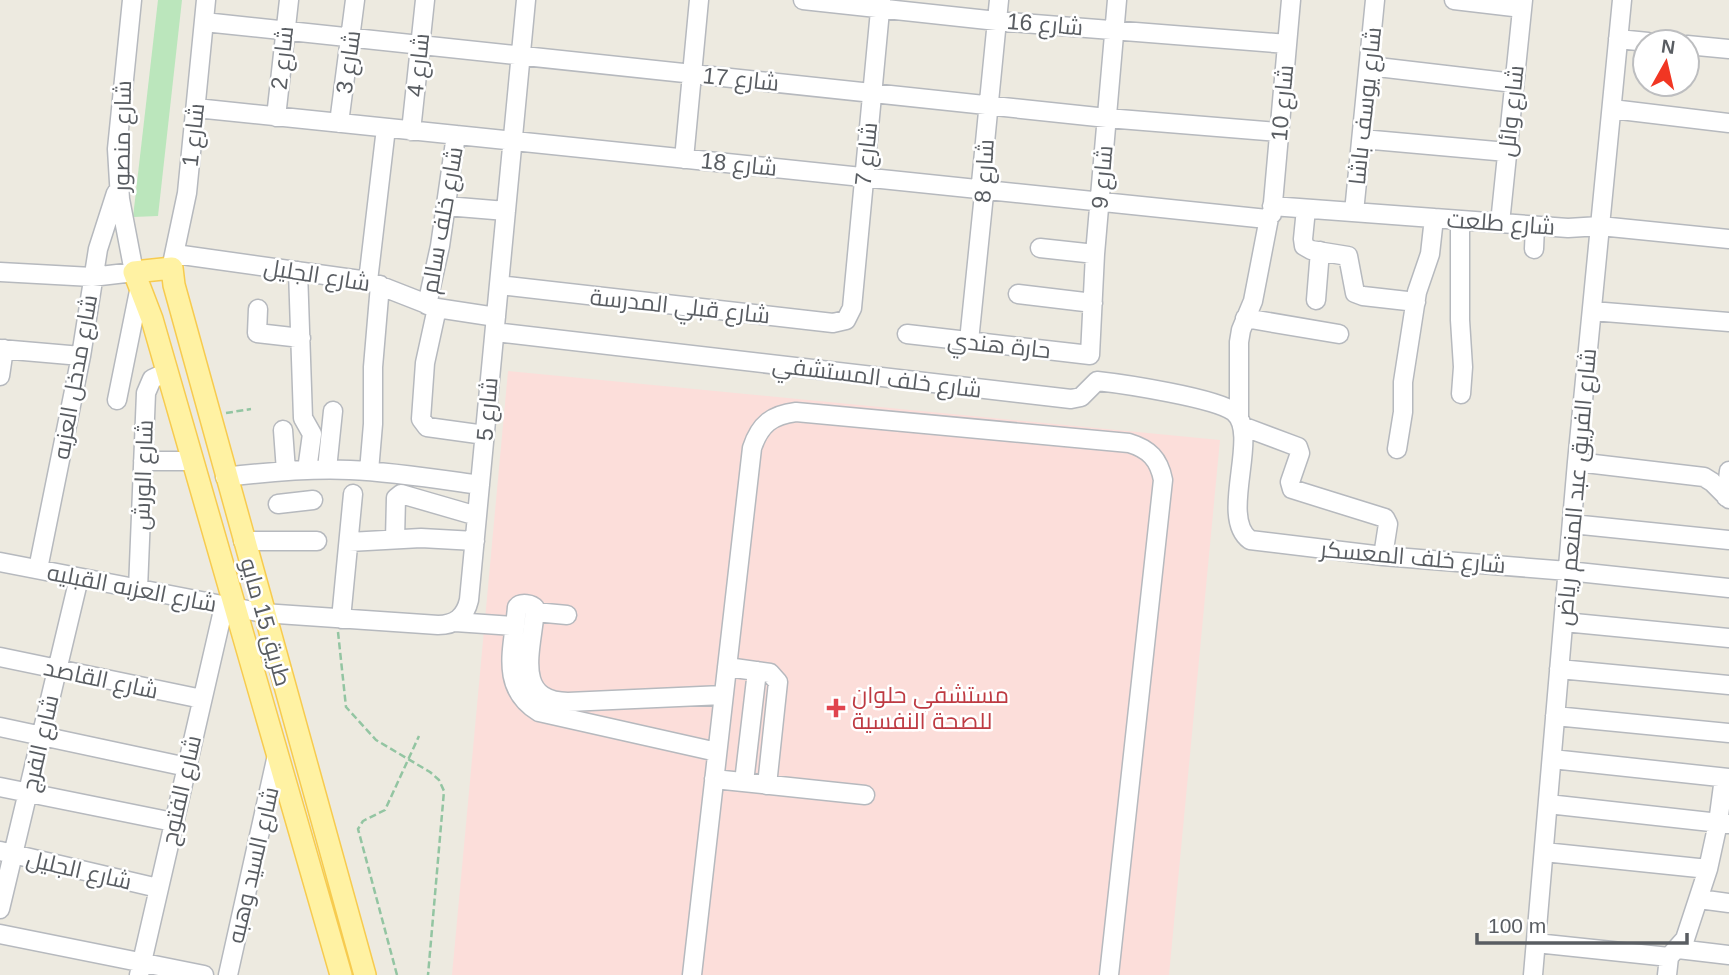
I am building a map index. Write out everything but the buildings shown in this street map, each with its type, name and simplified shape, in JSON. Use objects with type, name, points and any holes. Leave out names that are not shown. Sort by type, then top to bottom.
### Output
[{"type":"main road","points":[[137,279],[173,261]]},
{"type":"main road","name":"طريق 15 مايو","points":[[173,261],[174,285],[225,477],[365,975]]},
{"type":"main road","name":"طريق 15 مايو","points":[[137,279],[192,461],[229,607],[277,755],[341,975]]},
{"type":"street","name":"شارع منصور","points":[[117,400],[137,279],[118,186],[118,123],[132,0]]},
{"type":"street","name":"شارع 1","points":[[173,261],[187,193],[206,0]]},
{"type":"street","name":"شارع 2","points":[[276,117],[289,0]]},
{"type":"street","name":"شارع 3","points":[[339,123],[355,0]]},
{"type":"street","name":"شارع 4","points":[[411,131],[425,0]]},
{"type":"street","name":"شارع 5","points":[[455,622],[462,616],[469,600],[526,0]]},
{"type":"street","points":[[684,159],[699,0]]},
{"type":"street","name":"شارع 16","points":[[803,0],[881,4],[997,21],[1287,44]]},
{"type":"street","name":"شارع 8","points":[[969,341],[999,0]]},
{"type":"street","name":"شارع 9","points":[[1090,355],[1095,254],[1117,0]]},
{"type":"street","name":"شارع 10","points":[[1240,422],[1237,365],[1241,330],[1253,301],[1271,212],[1291,0]]},
{"type":"street","name":"شارع يوسف باشا","points":[[1354,212],[1376,0]]},
{"type":"street","points":[[1454,0],[1522,4]]},
{"type":"street","name":"شارع الفريق عبد المنعم رياض","points":[[1533,975],[1577,462],[1622,0]]},
{"type":"street","name":"شارع 7","points":[[852,308],[881,4]]},
{"type":"street","name":"شارع وائل","points":[[1500,223],[1522,4]]},
{"type":"street","name":"شارع 17","points":[[204,22],[1107,118],[1279,132]]},
{"type":"street","points":[[1618,39],[1631,40]]},
{"type":"street","points":[[1701,46],[1729,49]]},
{"type":"street","points":[[1369,66],[1514,83]]},
{"type":"street","name":"شارع 18","points":[[196,108],[1100,202],[1271,212]]},
{"type":"street","points":[[1612,109],[1729,123]]},
{"type":"street","points":[[369,471],[373,424],[374,283],[386,128]]},
{"type":"street","name":"شارع خلف سالم","points":[[456,135],[432,306],[421,419],[428,427],[485,435]]},
{"type":"street","points":[[1362,139],[1507,152]]},
{"type":"street","name":"شارع مدخل العزبه","points":[[38,569],[81,356],[92,277],[118,186]]},
{"type":"street","points":[[446,206],[506,211]]},
{"type":"street","points":[[1306,209],[1303,243],[1307,249],[1343,253],[1348,256],[1353,289],[1359,295],[1416,302]]},
{"type":"street","name":"شارع طلعت","points":[[1271,212],[1306,209],[1535,226],[1600,226],[1729,239]]},
{"type":"street","points":[[1397,449],[1404,404],[1403,382],[1419,281],[1430,254],[1434,218]]},
{"type":"street","points":[[1460,220],[1463,367],[1461,394]]},
{"type":"street","points":[[1534,249],[1535,226]]},
{"type":"street","points":[[1040,248],[1095,254]]},
{"type":"street","points":[[1316,300],[1320,251]]},
{"type":"street","name":"شارع الجليل","points":[[173,261],[298,271],[374,283],[432,306],[495,324]]},
{"type":"street","points":[[295,470],[312,433],[303,418],[298,271]]},
{"type":"street","points":[[0,272],[137,279]]},
{"type":"street","name":"شارع قبلي المدرسة","points":[[499,285],[833,323],[846,320],[852,308]]},
{"type":"street","points":[[1018,294],[1093,303]]},
{"type":"street","points":[[258,309],[257,333],[301,338]]},
{"type":"street","points":[[1592,311],[1729,322]]},
{"type":"street","points":[[1245,318],[1339,334]]},
{"type":"street","name":"شارع خلف المستشفي","points":[[495,324],[1071,399],[1081,397],[1092,383],[1100,381],[1191,398],[1226,408],[1240,422],[1298,447],[1300,453],[1290,482],[1292,489],[1385,518],[1388,524],[1383,555]]},
{"type":"street","name":"حارة هندي","points":[[907,334],[1090,355]]},
{"type":"street","points":[[0,376],[2,349],[81,356]]},
{"type":"street","name":"شارع الورش","points":[[138,589],[148,386],[159,374],[167,372]]},
{"type":"street","points":[[327,470],[333,411]]},
{"type":"street","points":[[692,975],[752,448],[757,433],[767,421],[781,414],[796,412],[1129,443],[1142,447],[1153,455],[1160,467],[1163,480],[1109,975]]},
{"type":"street","name":"شارع خلف المعسكر","points":[[1240,422],[1239,528],[1243,535],[1259,542],[1729,589]]},
{"type":"street","points":[[278,505],[305,501],[283,430]]},
{"type":"street","points":[[143,461],[192,461]]},
{"type":"street","points":[[1577,462],[1704,477],[1728,498]]},
{"type":"street","points":[[225,477],[295,470],[369,471],[480,485]]},
{"type":"street","points":[[1728,498],[1729,471]]},
{"type":"street","points":[[339,619],[353,494]]},
{"type":"street","points":[[394,539],[396,498],[401,494],[477,516]]},
{"type":"street","points":[[1572,524],[1729,540]]},
{"type":"street","points":[[349,542],[421,538],[475,541]]},
{"type":"street","points":[[243,541],[317,541]]},
{"type":"street","name":"شارع العزبه القبليه","points":[[0,562],[263,613]]},
{"type":"street","name":"شارع الفرج","points":[[0,909],[6,853],[28,792],[79,578]]},
{"type":"street","points":[[717,752],[538,712],[527,705],[513,683],[511,670],[519,605],[533,606],[535,611],[529,671],[536,692],[545,699],[568,702],[723,695]]},
{"type":"street","name":"شارع الفتوح","points":[[141,969],[202,699],[229,607]]},
{"type":"street","points":[[535,611],[567,615]]},
{"type":"street","points":[[263,613],[438,625],[455,622],[515,626]]},
{"type":"street","points":[[1563,622],[1729,638]]},
{"type":"street","name":"شارع القاصد","points":[[0,657],[202,699]]},
{"type":"street","points":[[727,667],[770,673],[778,682],[767,785]]},
{"type":"street","points":[[1559,668],[1729,685]]},
{"type":"street","points":[[744,782],[757,671]]},
{"type":"street","points":[[1555,716],[1729,733]]},
{"type":"street","points":[[0,727],[187,767]]},
{"type":"street","name":"شارع السيد وهبه","points":[[228,975],[277,755]]},
{"type":"street","points":[[1552,759],[1726,778],[1724,823],[1690,928],[1671,960]]},
{"type":"street","points":[[714,779],[865,795]]},
{"type":"street","points":[[0,787],[173,822]]},
{"type":"street","points":[[1548,804],[1724,823]]},
{"type":"street","points":[[1544,852],[1708,869]]},
{"type":"street","name":"شارع الجليل","points":[[6,853],[158,888]]},
{"type":"street","points":[[1699,899],[1729,903]]},
{"type":"street","points":[[0,934],[141,969],[204,975]]},
{"type":"street","points":[[1536,943],[1671,960],[1729,955]]},
{"type":"path","points":[[227,413],[251,408]]},
{"type":"path","points":[[339,619],[346,707],[376,740],[410,759],[439,780],[444,791],[428,975]]},
{"type":"path","points":[[397,975],[358,829],[363,821],[385,810],[419,736]]},
{"type":"shaded area","name":"مستشفي حلوان للصحة النفسية","points":[[508,371],[1220,440],[1169,975],[452,975]]},
{"type":"green space","points":[[158,0],[182,0],[158,216],[133,217]]},
{"type":"place","name":"مستشفي حلوان للصحة النفسية","points":[[836,708]]}]
